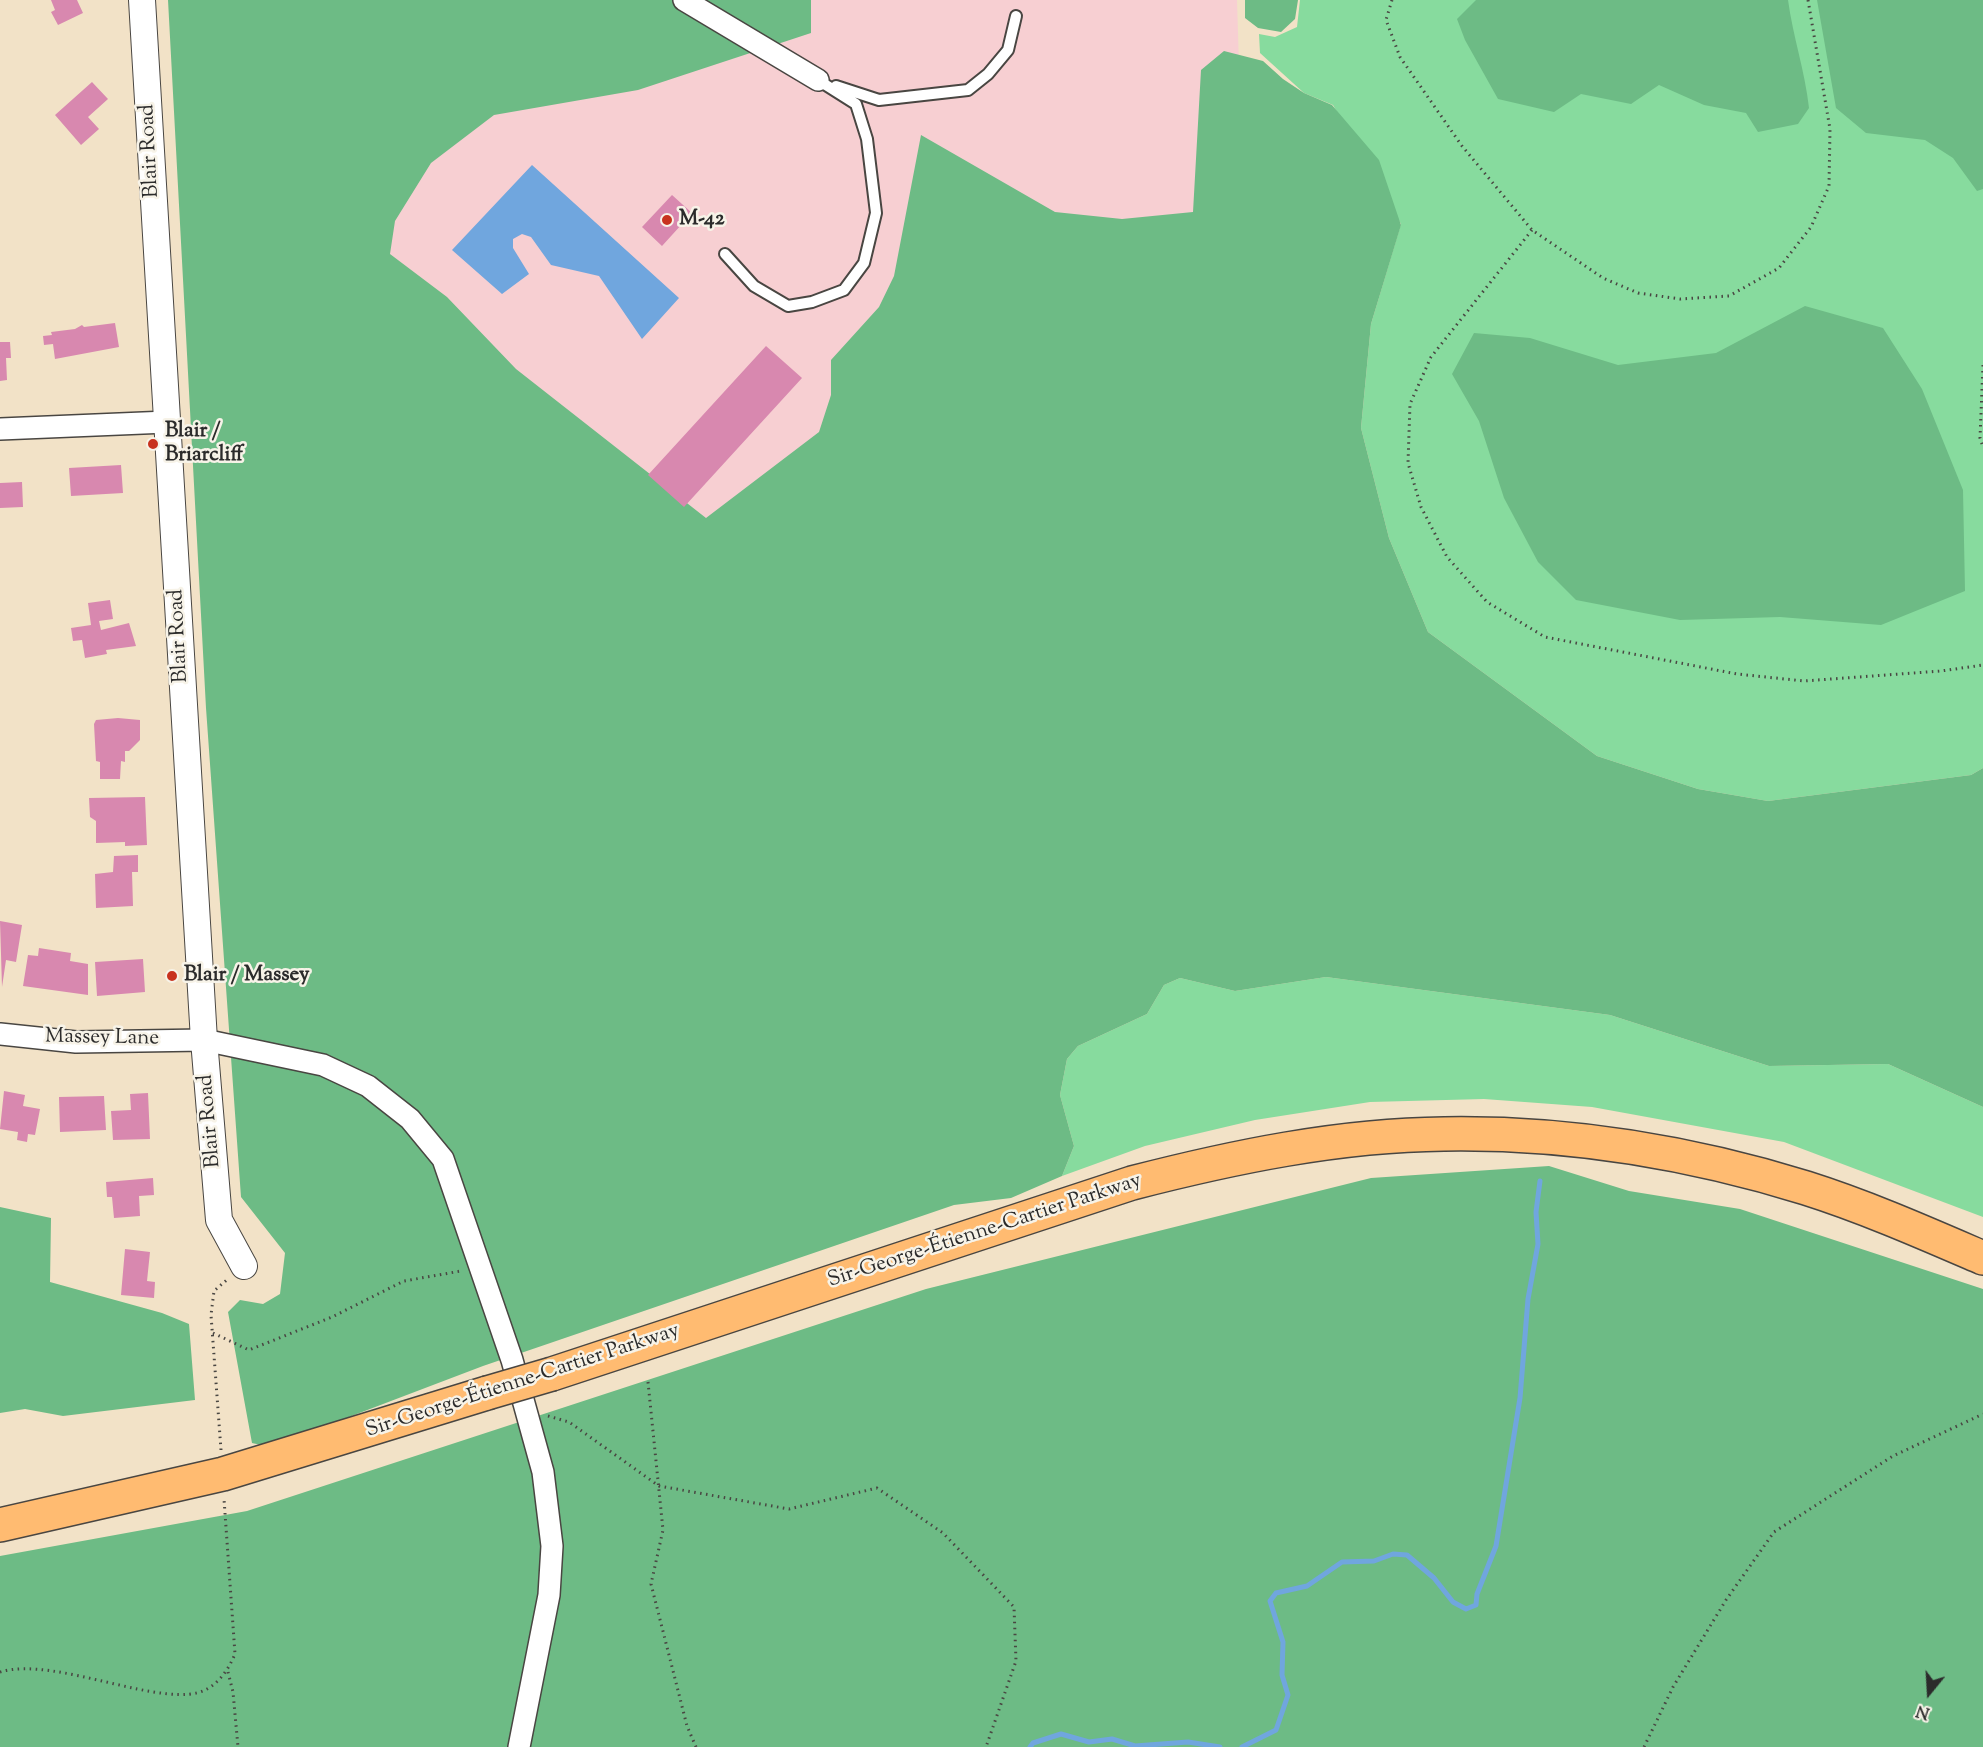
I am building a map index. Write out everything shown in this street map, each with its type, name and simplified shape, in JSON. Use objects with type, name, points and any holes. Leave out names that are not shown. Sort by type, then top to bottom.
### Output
[{"type":"main road","name":"Sir-George-Étienne-Cartier Parkway","points":[[0,1525],[223,1474],[552,1374],[1132,1183],[1215,1161],[1386,1138],[1444,1134],[1568,1139],[1633,1146],[1692,1158],[1807,1188],[1983,1258]]},
{"type":"street","name":"Blair Road","points":[[142,0],[204,1040],[219,1220],[244,1266]]},
{"type":"street","points":[[684,0],[818,80]]},
{"type":"street","points":[[0,429],[167,422]]},
{"type":"street","name":"Massey Lane","points":[[0,1034],[76,1042],[204,1040],[323,1065],[368,1086],[410,1119],[443,1159],[481,1268],[543,1472],[552,1546],[549,1595],[519,1747]]},
{"type":"lane","points":[[818,80],[879,100],[968,90],[988,74],[1008,50],[1016,16]]},
{"type":"lane","points":[[725,254],[754,286],[788,306],[812,302],[844,290],[864,263],[876,213],[867,139],[856,104],[818,80]]},
{"type":"path","points":[[1392,0],[1386,20],[1400,57],[1462,146],[1532,230],[1603,278],[1638,293],[1680,299],[1729,296],[1779,268],[1811,227],[1829,186],[1830,129],[1808,0]]},
{"type":"path","points":[[1532,230],[1431,357],[1410,404],[1408,463],[1421,507],[1447,557],[1487,602],[1545,637],[1737,674],[1804,681],[1941,671],[1983,665]]},
{"type":"path","points":[[1983,365],[1980,438],[1983,447]]},
{"type":"path","points":[[0,1672],[24,1668],[188,1695],[207,1689],[228,1671],[235,1654],[211,1315],[214,1291],[244,1266]]},
{"type":"path","points":[[213,1333],[249,1350],[332,1317],[404,1281],[481,1268]]},
{"type":"path","points":[[648,1382],[663,1530],[651,1584],[687,1726],[696,1747]]},
{"type":"path","points":[[526,1410],[569,1422],[659,1486],[789,1509],[877,1488],[944,1533],[1014,1607],[1016,1661],[986,1747]]},
{"type":"path","points":[[1644,1747],[1673,1687],[1708,1629],[1774,1532],[1893,1456],[1983,1414]]},
{"type":"path","points":[[228,1671],[233,1692],[238,1747]]},
{"type":"shaded area","points":[[178,0],[1237,0],[1263,854],[222,720]]},
{"type":"green space","points":[[168,0],[811,0],[811,33],[638,90],[494,115],[431,163],[395,221],[390,254],[447,297],[516,369],[706,518],[819,432],[831,395],[831,360],[879,307],[894,276],[921,135],[1055,212],[1122,219],[1193,212],[1201,70],[1224,51],[1263,61],[1283,79],[1304,93],[1332,105],[1379,160],[1401,225],[1371,324],[1361,428],[1389,538],[1428,632],[1597,756],[1698,789],[1768,801],[1971,775],[1983,768],[1983,1107],[1888,1064],[1769,1066],[1610,1015],[1326,977],[1235,991],[1180,978],[1164,985],[1147,1014],[1078,1046],[1067,1059],[1060,1095],[1074,1146],[1062,1176],[1011,1198],[954,1205],[483,1366],[270,1447],[252,1443],[228,1312],[240,1300],[263,1304],[280,1294],[285,1253],[241,1197],[206,708]]},
{"type":"green space","points":[[1245,0],[1298,0],[1295,19],[1281,32],[1258,28],[1245,18]]},
{"type":"green space","points":[[1300,0],[1983,0],[1983,768],[1971,775],[1768,801],[1698,789],[1597,756],[1428,632],[1389,538],[1361,428],[1371,324],[1401,224],[1333,105],[1304,93],[1260,53],[1259,34],[1275,37],[1297,27]]},
{"type":"green space","points":[[1476,0],[1788,0],[1809,108],[1798,124],[1758,132],[1746,113],[1704,105],[1659,85],[1631,104],[1581,94],[1554,112],[1498,99],[1465,40],[1457,19]]},
{"type":"green space","points":[[1817,0],[1983,0],[1983,189],[1977,191],[1953,158],[1925,140],[1866,133],[1836,108]]},
{"type":"green space","points":[[1805,306],[1883,328],[1922,389],[1963,490],[1965,591],[1881,625],[1780,617],[1680,620],[1576,600],[1538,562],[1504,498],[1479,421],[1452,374],[1474,333],[1530,338],[1618,365],[1716,353]]},
{"type":"green space","points":[[1326,977],[1610,1015],[1769,1066],[1888,1064],[1983,1107],[1983,1217],[1784,1142],[1592,1107],[1484,1099],[1370,1102],[1255,1120],[1145,1146],[1062,1176],[1074,1146],[1060,1095],[1067,1059],[1078,1046],[1147,1014],[1164,985],[1180,978],[1235,991]]},
{"type":"green space","points":[[1549,1166],[1629,1191],[1740,1209],[1983,1289],[1983,1747],[0,1747],[0,1556],[247,1511],[926,1289],[1371,1178]]},
{"type":"green space","points":[[0,1207],[51,1218],[50,1282],[162,1313],[189,1324],[195,1400],[63,1416],[25,1409],[0,1413]]},
{"type":"water","points":[[532,165],[679,298],[642,339],[599,276],[551,265],[531,237],[522,234],[513,239],[513,248],[529,274],[502,294],[452,250]]},
{"type":"building","points":[[51,0],[77,0],[83,13],[58,25],[51,12],[55,10]]},
{"type":"building","points":[[92,82],[108,99],[88,117],[99,129],[81,145],[55,115]]},
{"type":"building","name":"M-42","points":[[672,195],[692,213],[662,246],[642,227]]},
{"type":"building","points":[[115,323],[119,347],[55,359],[53,344],[44,345],[43,336],[52,335],[51,332],[75,329],[82,325],[84,327]]},
{"type":"building","points":[[0,342],[10,342],[11,358],[6,358],[7,380],[0,381]]},
{"type":"building","points":[[766,346],[802,378],[684,507],[648,475]]},
{"type":"building","points":[[121,465],[123,493],[71,496],[69,468]]},
{"type":"building","points":[[22,482],[23,507],[0,508],[0,483]]},
{"type":"building","points":[[110,600],[113,619],[99,621],[101,630],[129,623],[136,646],[106,650],[107,654],[85,658],[82,640],[73,641],[71,628],[91,625],[88,603]]},
{"type":"building","points":[[118,718],[140,720],[140,740],[129,751],[125,751],[125,762],[121,761],[120,779],[100,779],[100,762],[96,761],[94,724],[96,720]]},
{"type":"building","points":[[145,797],[147,845],[125,846],[125,842],[96,843],[96,821],[90,817],[89,798]]},
{"type":"building","points":[[138,855],[138,872],[132,872],[133,906],[96,908],[95,874],[113,872],[114,856]]},
{"type":"building","points":[[0,921],[22,925],[16,962],[6,960],[2,987]]},
{"type":"building","points":[[39,948],[71,953],[70,961],[88,964],[88,995],[23,986],[28,955],[38,956]]},
{"type":"building","points":[[143,959],[145,992],[97,996],[95,962]]},
{"type":"building","points":[[4,1091],[25,1095],[23,1106],[40,1109],[35,1135],[28,1134],[27,1142],[17,1140],[18,1132],[0,1129]]},
{"type":"building","points":[[148,1093],[150,1139],[113,1140],[111,1111],[131,1110],[130,1094]]},
{"type":"building","points":[[104,1096],[106,1130],[60,1132],[59,1097]]},
{"type":"building","points":[[153,1178],[154,1195],[139,1196],[140,1216],[114,1218],[112,1197],[107,1197],[106,1182]]},
{"type":"building","points":[[125,1249],[150,1252],[147,1281],[155,1282],[154,1298],[121,1295]]},
{"type":"waterway","points":[[1242,1747],[1276,1730],[1288,1695],[1282,1675],[1283,1642],[1270,1601],[1276,1593],[1307,1586],[1342,1562],[1374,1561],[1393,1554],[1407,1555],[1434,1578],[1453,1602],[1466,1609],[1476,1605],[1477,1594],[1496,1546],[1520,1398],[1528,1299],[1538,1244],[1536,1212],[1540,1181]]},
{"type":"waterway","points":[[1030,1747],[1033,1743],[1061,1734],[1089,1742],[1112,1739],[1135,1746],[1188,1742],[1220,1747]]},
{"type":"place","name":"M-42","points":[[667,220]]},
{"type":"place","name":"Blair / Briarcliff","points":[[153,444]]},
{"type":"place","name":"Blair / Massey","points":[[172,976]]}]
